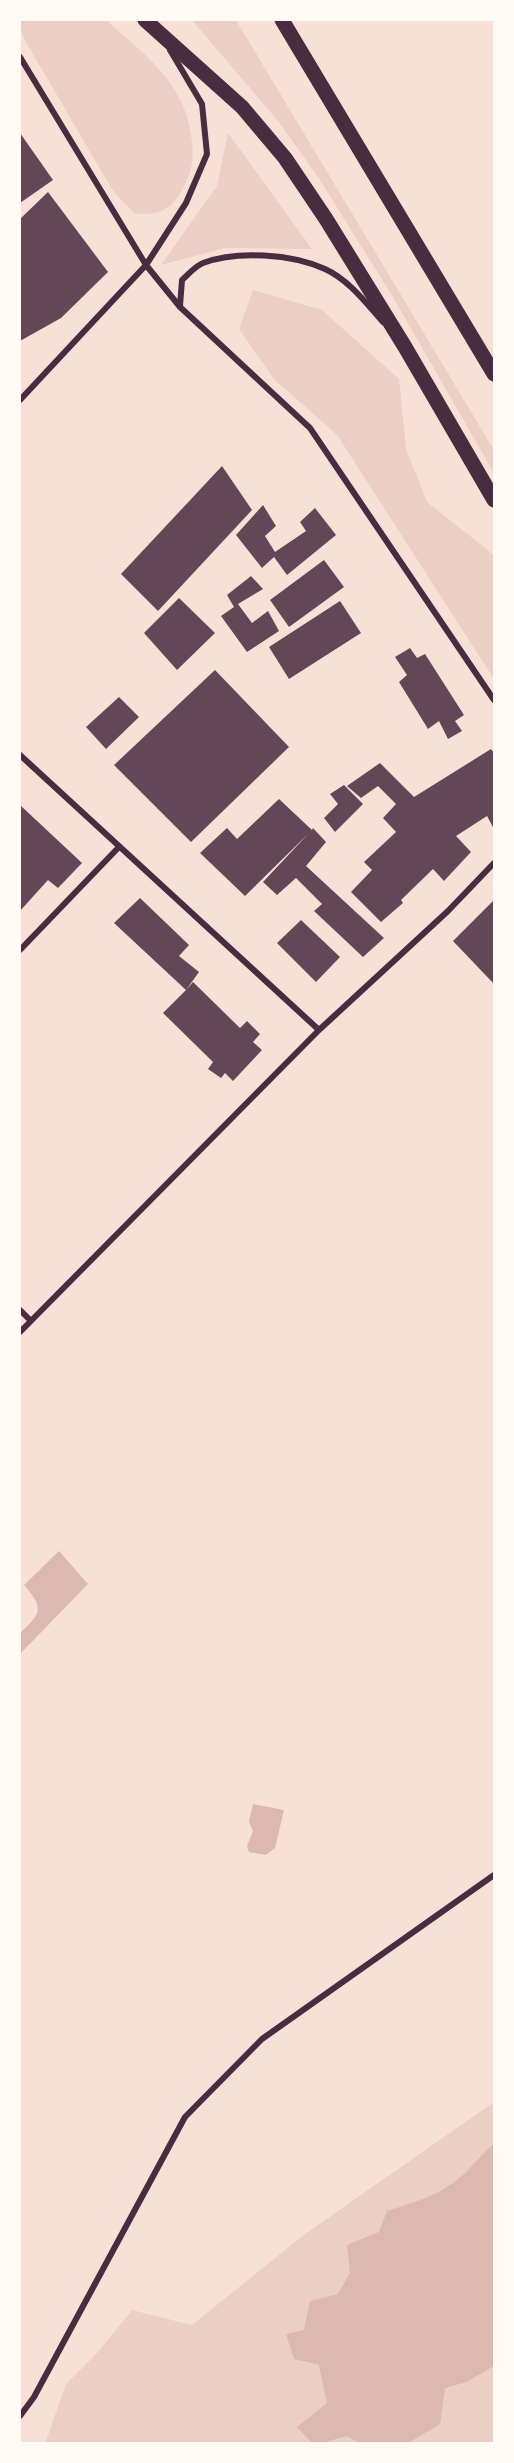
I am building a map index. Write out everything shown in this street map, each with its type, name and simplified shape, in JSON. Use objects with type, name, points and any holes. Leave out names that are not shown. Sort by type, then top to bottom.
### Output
[{"type":"main road","points":[[145,20],[242,107],[285,158],[326,219],[405,347],[495,500]]},
{"type":"main road","points":[[282,20],[495,374]]},
{"type":"street","points":[[20,400],[146,265],[186,203],[207,154],[202,104],[163,36]]},
{"type":"street","points":[[20,57],[146,265],[180,307],[310,428],[495,700]]},
{"type":"street","points":[[180,307],[182,280],[201,263],[226,257],[262,255],[292,260],[326,269],[349,285],[405,347]]},
{"type":"street","points":[[20,755],[118,848],[319,1030]]},
{"type":"street","points":[[20,950],[118,848]]},
{"type":"street","points":[[20,1332],[319,1030],[448,911],[495,863]]},
{"type":"street","points":[[20,1310],[31,1321]]},
{"type":"street","points":[[20,2416],[34,2397],[184,2116],[262,2039],[495,1875]]},
{"type":"shaded area","points":[[20,20],[106,20],[134,44],[171,84],[187,116],[193,149],[187,181],[179,195],[164,210],[135,214],[113,191],[30,49],[20,30]]},
{"type":"shaded area","points":[[192,20],[236,20],[494,450],[494,473],[391,294],[320,180],[278,121]]},
{"type":"shaded area","points":[[228,133],[312,249],[225,248],[161,265],[217,186]]},
{"type":"shaded area","points":[[253,290],[322,310],[399,379],[406,449],[427,502],[494,555],[494,679],[337,435],[274,379],[239,329]]},
{"type":"shaded area","points":[[59,1551],[88,1584],[20,1654],[20,1633],[33,1620],[38,1610],[35,1599],[24,1585]]},
{"type":"shaded area","points":[[253,1804],[284,1810],[275,1848],[266,1855],[249,1852],[247,1846],[253,1831],[249,1822]]},
{"type":"shaded area","points":[[494,2102],[494,2443],[45,2444],[66,2384],[97,2353],[132,2310],[192,2325],[305,2234]]},
{"type":"shaded area","points":[[494,2144],[494,2366],[466,2382],[445,2388],[440,2424],[408,2443],[359,2443],[347,2436],[322,2443],[312,2443],[297,2427],[327,2403],[319,2365],[294,2359],[286,2334],[304,2330],[310,2301],[338,2294],[350,2273],[347,2245],[379,2232],[387,2211],[428,2197],[446,2188],[464,2174]]},
{"type":"building","points":[[20,133],[53,180],[20,203]]},
{"type":"building","points":[[48,192],[108,272],[61,318],[20,341],[20,219]]},
{"type":"building","points":[[222,466],[252,510],[158,611],[121,574]]},
{"type":"building","points":[[263,505],[276,526],[265,536],[275,552],[306,531],[300,522],[315,508],[336,535],[287,575],[274,557],[262,568],[236,535]]},
{"type":"building","points":[[324,560],[344,587],[289,627],[270,600]]},
{"type":"building","points":[[251,576],[263,589],[238,604],[252,623],[268,611],[279,631],[247,652],[221,616],[234,607],[227,595]]},
{"type":"building","points":[[179,598],[215,633],[177,670],[144,633]]},
{"type":"building","points":[[340,601],[361,633],[289,679],[269,647]]},
{"type":"building","points":[[410,648],[417,658],[425,654],[464,715],[455,721],[462,731],[448,739],[439,721],[428,729],[399,682],[407,675],[395,657]]},
{"type":"building","points":[[215,670],[289,747],[191,842],[114,765]]},
{"type":"building","points":[[119,697],[139,717],[106,749],[86,727]]},
{"type":"building","points":[[491,749],[494,753],[494,829],[487,816],[456,836],[471,852],[444,881],[433,869],[401,900],[403,903],[381,922],[351,892],[372,870],[364,862],[396,832],[383,818],[396,804],[378,786],[361,798],[347,786],[380,763],[414,797]]},
{"type":"building","points":[[344,785],[363,804],[335,832],[324,818],[338,804],[330,794]]},
{"type":"building","points":[[279,799],[326,842],[306,866],[384,938],[363,957],[314,911],[322,904],[296,878],[277,895],[263,882],[308,834],[245,896],[200,853],[227,828],[237,839]]},
{"type":"building","points":[[20,805],[82,863],[58,888],[48,880],[20,911]]},
{"type":"building","points":[[140,898],[189,945],[179,956],[199,972],[186,990],[114,923]]},
{"type":"building","points":[[494,902],[494,984],[453,941]]},
{"type":"building","points":[[301,920],[340,957],[316,982],[277,943]]},
{"type":"building","points":[[193,982],[240,1028],[247,1021],[260,1034],[253,1042],[262,1050],[233,1081],[225,1073],[221,1078],[208,1069],[213,1062],[163,1013]]}]
